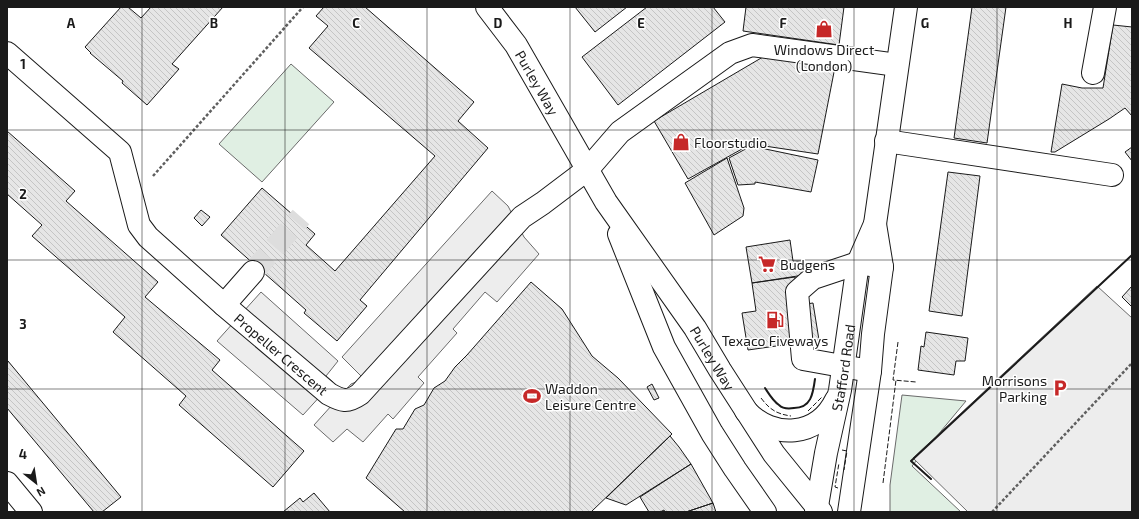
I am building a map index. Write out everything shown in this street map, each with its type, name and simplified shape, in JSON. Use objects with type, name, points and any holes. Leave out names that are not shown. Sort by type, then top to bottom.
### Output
[{"type":"main road","name":"Purley Way","points":[[488,7],[516,45],[606,202],[695,328],[774,454],[832,509]]},
{"type":"main road","name":"Stafford Road","points":[[832,509],[826,453],[840,390],[858,263],[875,224],[906,7]]},
{"type":"main road","points":[[1093,73],[1104,7]]},
{"type":"main road","name":"Propeller Crescent","points":[[7,53],[120,152],[139,225],[148,237],[224,305],[329,394],[339,400],[352,400],[360,394],[522,217],[588,169],[620,132],[730,53],[752,45],[897,66]]},
{"type":"main road","points":[[886,141],[1112,176]]},
{"type":"main road","name":"Purley Way","points":[[606,202],[664,347],[712,433],[765,512]]},
{"type":"main road","name":"Stafford Road","points":[[832,509],[857,464],[882,267],[875,224]]},
{"type":"main road","points":[[870,371],[803,359],[797,292],[813,278],[858,263],[882,267]]},
{"type":"main road","points":[[224,305],[252,272]]},
{"type":"main road","points":[[742,405],[757,421],[770,428],[785,431],[801,429],[814,424],[825,415],[834,404],[840,390]]},
{"type":"main road","points":[[7,483],[31,512]]},
{"type":"path","points":[[133,199],[303,7]]},
{"type":"path","points":[[992,512],[1132,363]]},
{"type":"green space","points":[[291,64],[334,102],[262,182],[219,144]]},
{"type":"green space","points":[[902,395],[966,401],[912,466],[961,512],[890,512],[890,485]]},
{"type":"shaded area","points":[[492,191],[508,206],[524,237],[539,254],[497,302],[485,292],[453,329],[457,333],[418,377],[424,383],[393,419],[388,414],[363,442],[347,429],[333,442],[314,425],[351,384],[362,377],[342,357]]},
{"type":"shaded area","name":"Morrisons Parking","points":[[1097,286],[1132,318],[1132,512],[968,512],[913,458]]},
{"type":"shaded area","points":[[261,292],[338,361],[326,376],[333,382],[303,415],[217,341]]},
{"type":"building","points":[[121,7],[128,7],[141,18],[151,7],[223,7],[172,64],[179,69],[147,105],[85,47]]},
{"type":"building","points":[[324,7],[365,7],[474,102],[458,121],[488,148],[360,300],[367,306],[337,341],[304,313],[306,310],[221,235],[262,188],[315,234],[306,245],[335,271],[435,156],[309,48],[328,26],[316,16]]},
{"type":"building","points":[[575,7],[627,7],[595,32]]},
{"type":"building","points":[[647,7],[713,7],[725,22],[618,105],[582,57]]},
{"type":"building","points":[[746,7],[844,7],[839,45],[743,31]]},
{"type":"building","points":[[972,7],[1006,7],[987,143],[954,138]]},
{"type":"building","points":[[1113,25],[1132,27],[1132,116],[1125,108],[1055,152],[1051,152],[1062,84],[1082,88],[1103,88]]},
{"type":"building","points":[[768,54],[835,67],[818,154],[751,144],[688,179],[654,121]]},
{"type":"building","points":[[7,131],[75,191],[66,201],[158,282],[145,297],[220,360],[212,370],[304,451],[273,487],[179,405],[186,396],[113,332],[125,317],[32,236],[42,225],[7,194]]},
{"type":"building","points":[[751,146],[818,160],[811,192],[755,182],[755,184],[738,185],[729,158]]},
{"type":"building","points":[[1132,147],[1132,161],[1125,152]]},
{"type":"building","points":[[727,158],[744,208],[743,216],[714,235],[685,183]]},
{"type":"building","points":[[948,172],[980,176],[962,316],[929,311]]},
{"type":"building","points":[[201,210],[210,217],[202,226],[194,218]]},
{"type":"building","points":[[790,240],[793,261],[803,261],[804,275],[752,283],[746,247]]},
{"type":"building","points":[[795,277],[799,305],[813,303],[819,340],[748,350],[742,313],[756,311],[752,283]]},
{"type":"building","name":"Waddon Leisure Centre","points":[[531,282],[562,309],[592,356],[618,378],[672,434],[591,512],[405,512],[366,478],[396,429],[403,429],[415,409],[424,405],[434,388],[445,381],[455,367]]},
{"type":"building","points":[[1132,286],[1132,307],[1122,297]]},
{"type":"building","points":[[926,332],[968,338],[965,361],[956,361],[954,375],[918,370],[921,346],[924,347]]},
{"type":"building","points":[[8,361],[121,497],[102,512],[94,512],[7,408]]},
{"type":"building","points":[[652,384],[659,398],[654,400],[647,387]]},
{"type":"building","points":[[670,436],[691,464],[626,505],[606,498]]},
{"type":"building","points":[[691,464],[713,503],[686,512],[665,512],[664,510],[660,512],[649,512],[640,497]]},
{"type":"building","points":[[314,493],[330,512],[283,512],[300,498],[303,502]]},
{"type":"building","points":[[713,503],[716,512],[686,512]]},
{"type":"tunnel","points":[[253,272],[301,217]]},
{"type":"fence","points":[[898,342],[893,380],[916,382]]},
{"type":"fence","points":[[883,483],[896,380]]},
{"type":"fence","points":[[808,411],[822,397]]},
{"type":"fence","points":[[761,398],[774,411],[791,416]]},
{"type":"fence","points":[[842,450],[847,451],[844,470]]},
{"type":"fence","points":[[838,488],[835,487],[839,463]]},
{"type":"wall","points":[[931,479],[911,461],[1132,255]]},
{"type":"wall","points":[[765,388],[773,399],[782,407],[788,409],[800,407],[808,403],[812,395],[815,379]]},
{"type":"place","name":"Windows Direct (London)","points":[[824,29]]},
{"type":"place","name":"Floorstudio","points":[[681,142]]},
{"type":"place","name":"Budgens","points":[[767,264]]},
{"type":"place","name":"Texaco Fiveways","points":[[775,320]]},
{"type":"place","name":"Morrisons Parking","points":[[1060,388]]},
{"type":"place","name":"Waddon Leisure Centre","points":[[532,396]]}]
